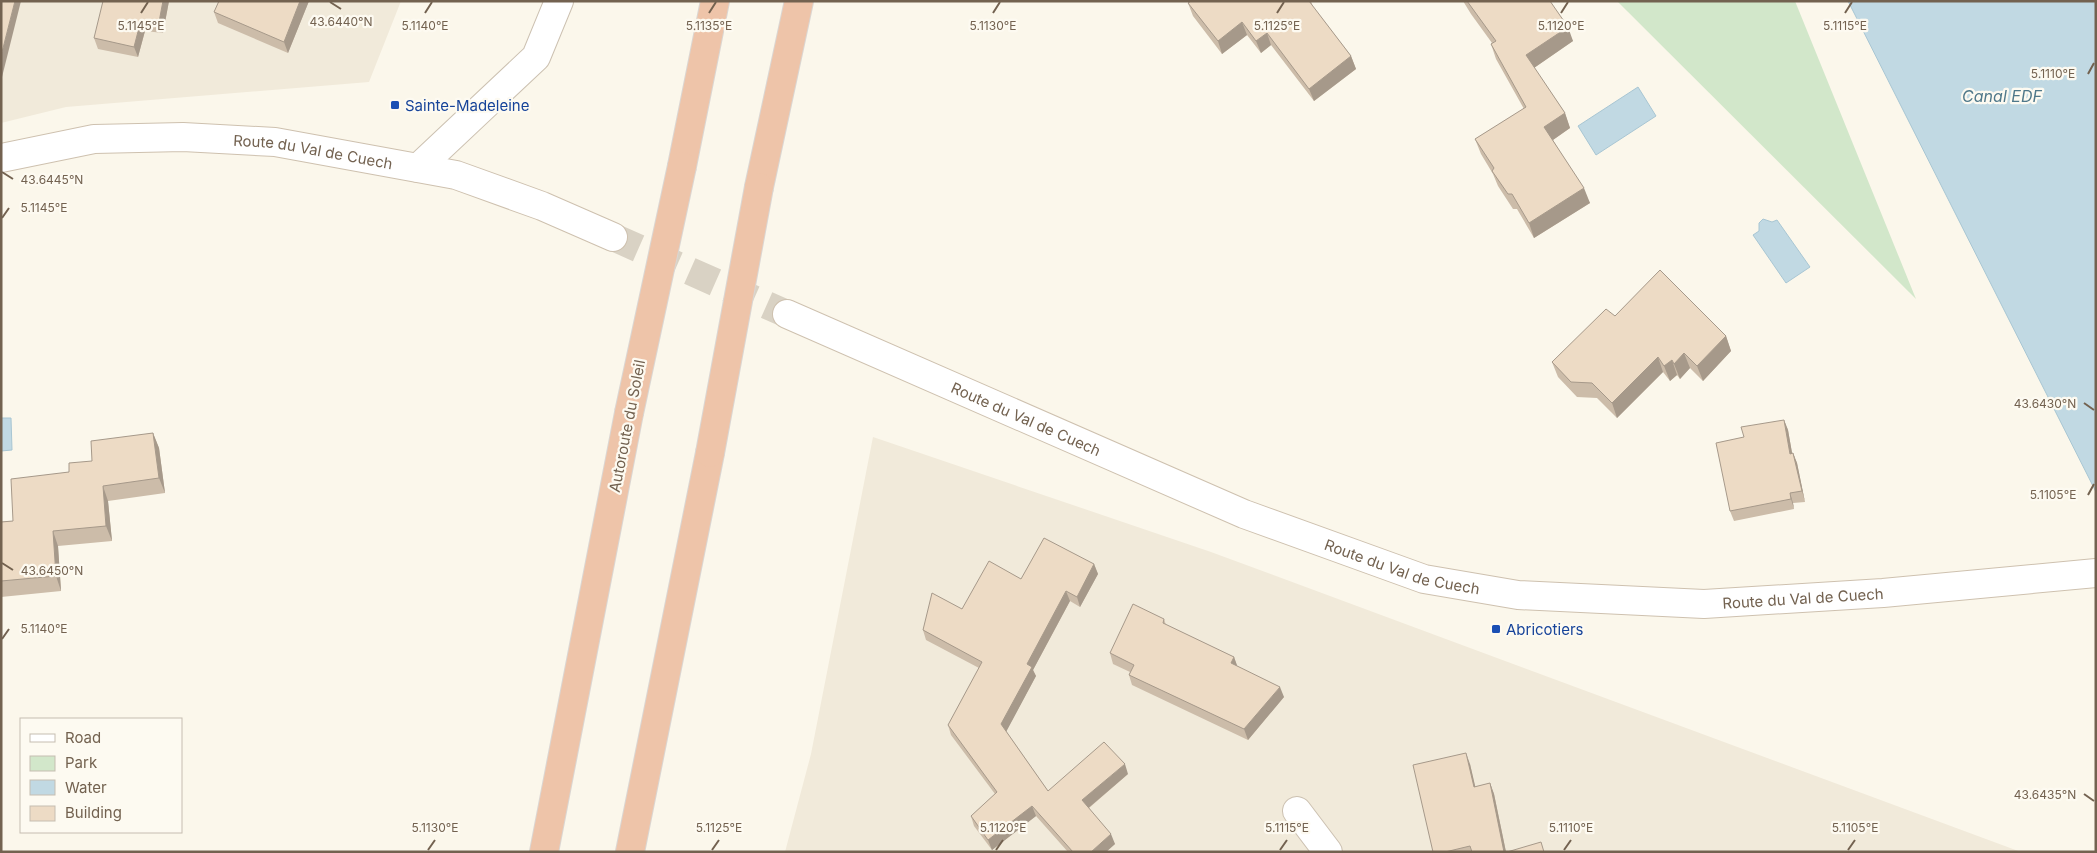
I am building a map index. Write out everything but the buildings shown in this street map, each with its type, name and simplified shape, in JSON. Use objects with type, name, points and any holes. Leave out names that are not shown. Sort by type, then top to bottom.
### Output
[{"type":"highway","name":"Autoroute du Soleil","points":[[544,852],[629,413],[715,1]]},
{"type":"highway","points":[[630,852],[710,453],[759,187],[799,1]]},
{"type":"street","points":[[418,168],[536,57],[559,1]]},
{"type":"street","name":"Route du Val de Cuech","points":[[1,158],[94,139],[183,137],[275,142],[456,175],[542,206],[612,237]]},
{"type":"street","name":"Route du Val de Cuech","points":[[788,314],[1244,514],[1424,579],[1518,595],[1704,604],[1883,593],[2096,573]]},
{"type":"street","points":[[1297,811],[1328,852]]},
{"type":"shaded area","points":[[1,1],[401,1],[369,82],[66,107],[1,123]]},
{"type":"shaded area","points":[[873,437],[1211,552],[2021,852],[785,852],[811,754]]},
{"type":"green space","points":[[1617,1],[1795,1],[1916,299]]},
{"type":"water","name":"Canal EDF","points":[[1848,1],[2096,1],[2096,492]]},
{"type":"water","points":[[1638,87],[1656,116],[1596,155],[1578,126]]},
{"type":"water","points":[[1763,219],[1772,222],[1777,220],[1810,267],[1786,283],[1753,235],[1759,231],[1759,223]]},
{"type":"water","points":[[1,418],[11,418],[12,450],[1,451]]},
{"type":"tunnel","points":[[613,237],[787,314]]},
{"type":"place","name":"Sainte-Madeleine","points":[[395,105]]},
{"type":"place","name":"Abricotiers","points":[[1496,629]]}]
